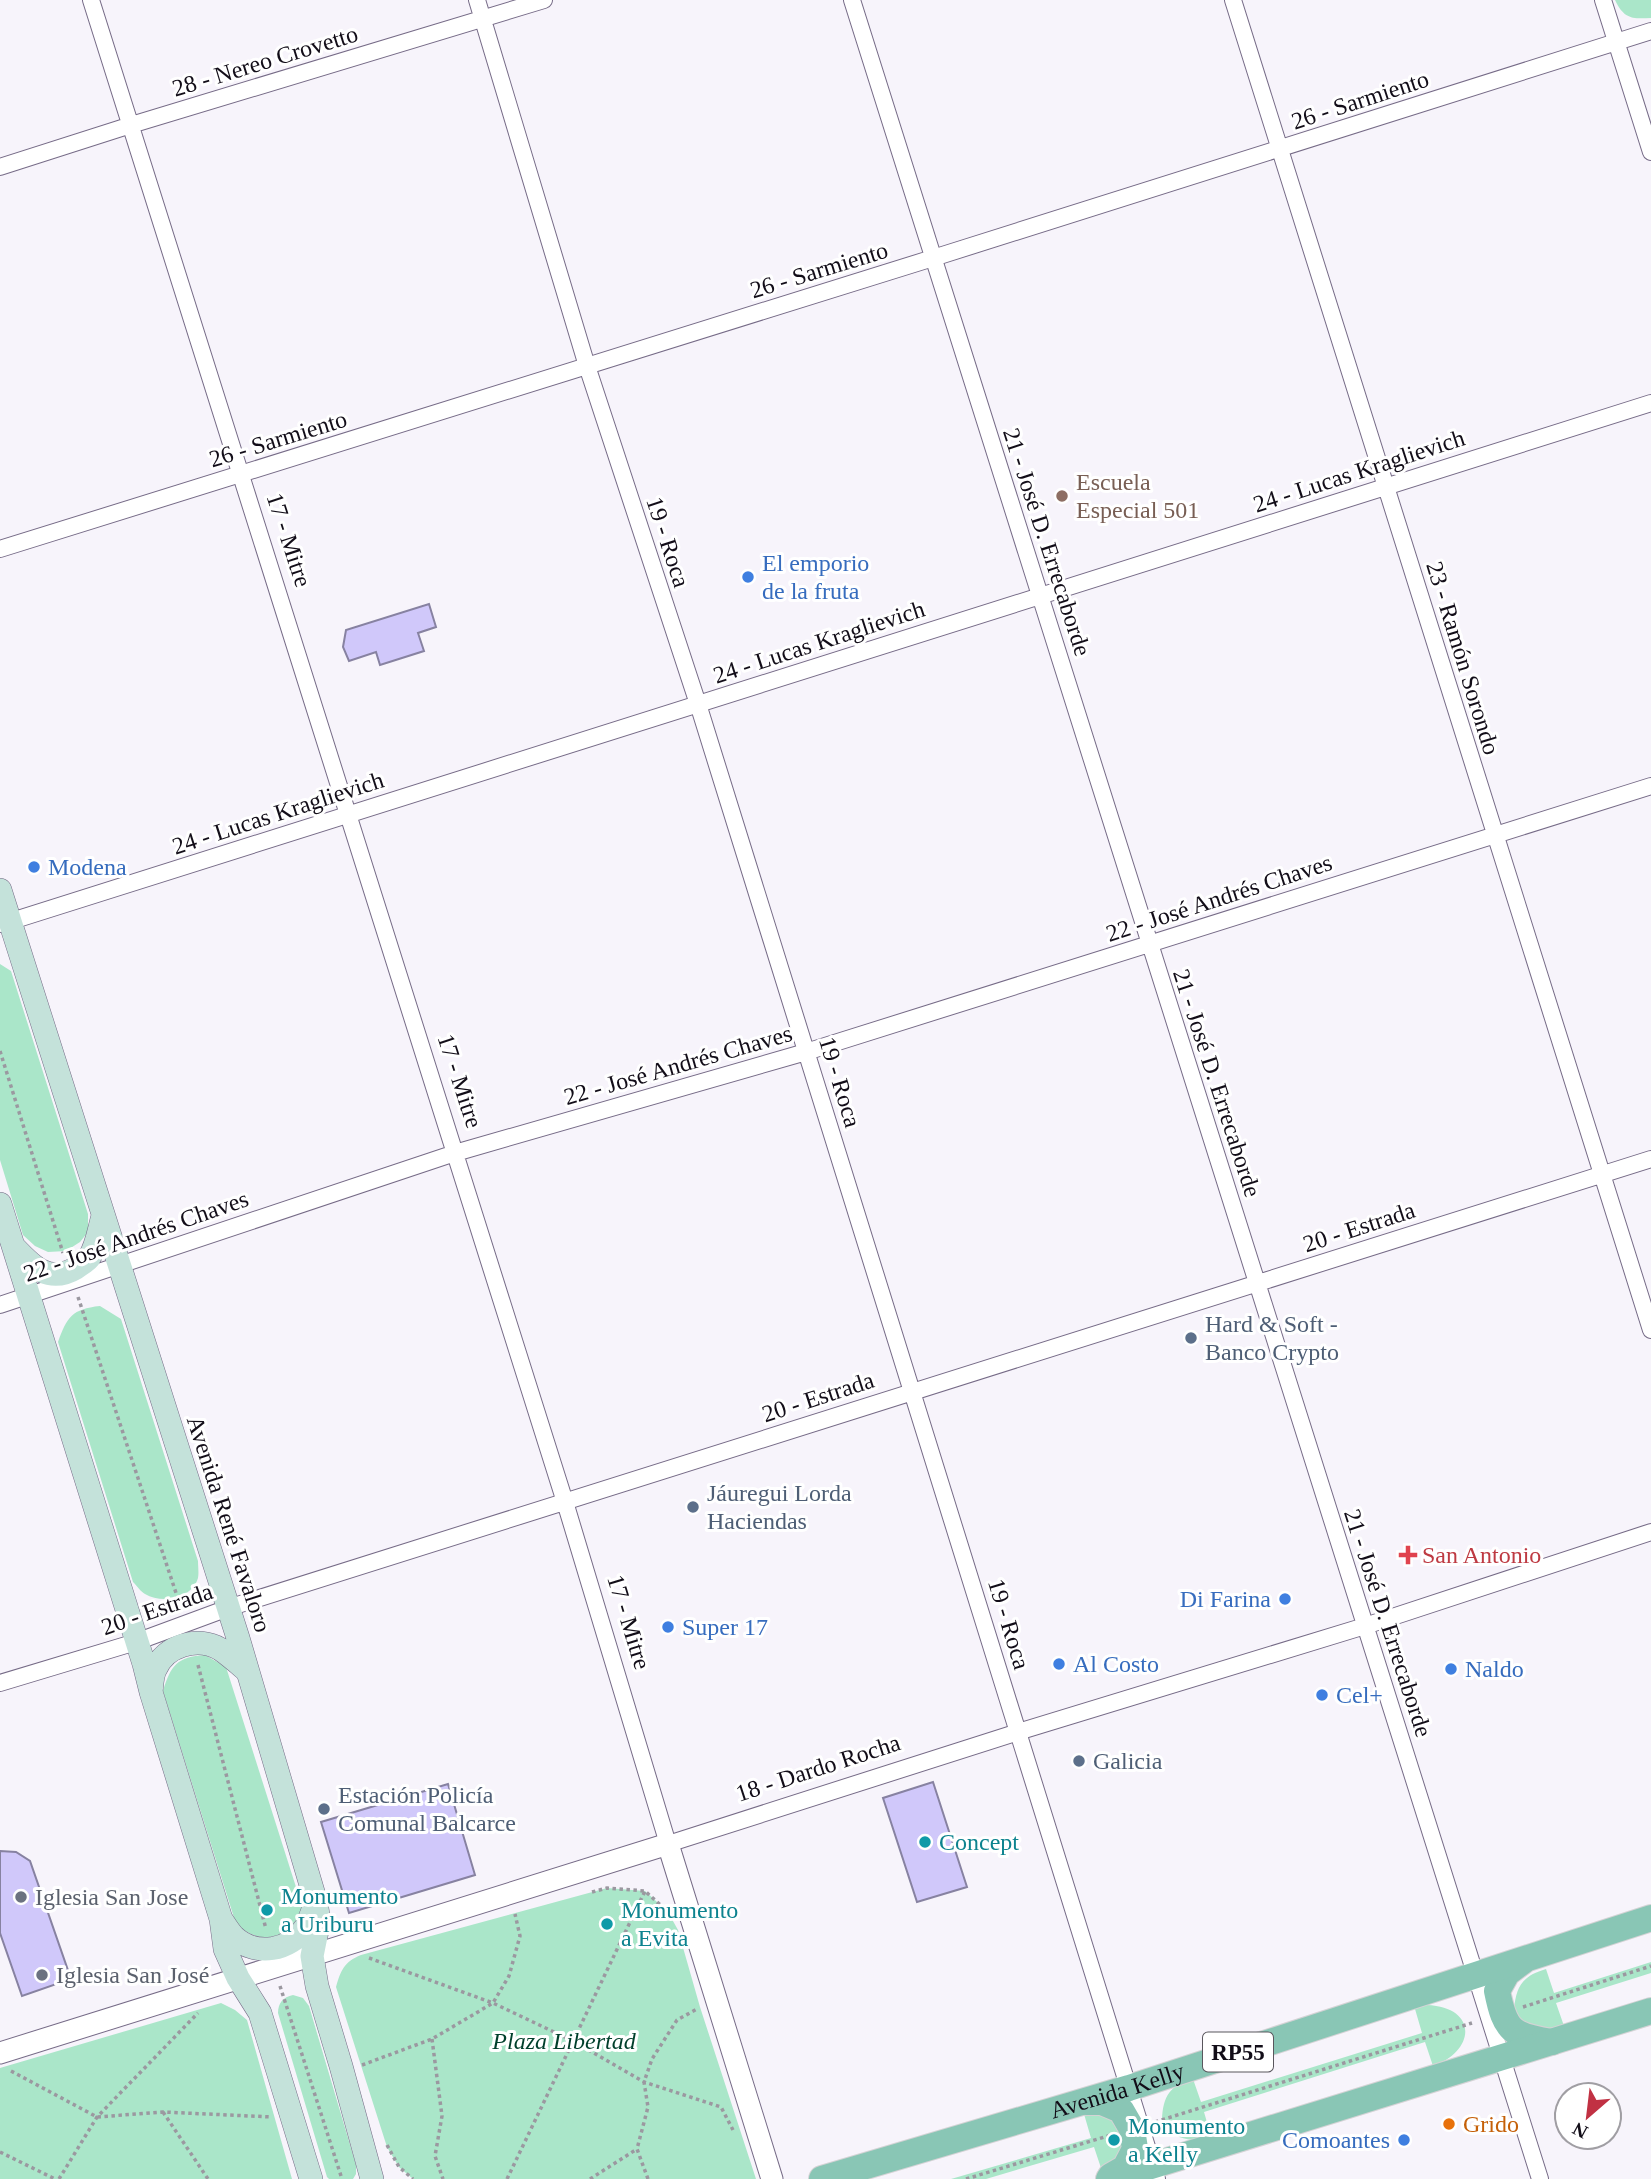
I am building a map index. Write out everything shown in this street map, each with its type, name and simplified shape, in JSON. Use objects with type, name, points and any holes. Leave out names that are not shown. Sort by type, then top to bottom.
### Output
[{"type":"main road","name":"Avenida René Favaloro","points":[[0,890],[5,924],[27,976],[119,1265],[228,1608],[316,1902],[319,1922],[313,1956],[317,1986],[372,2179]]},
{"type":"main road","points":[[0,949],[6,952],[27,976]]},
{"type":"main road","points":[[0,1204],[221,1919],[225,1949],[238,1978],[260,2012],[311,2179]]},
{"type":"main road","points":[[13,1245],[31,1265],[49,1275],[69,1272],[88,1260],[103,1215]]},
{"type":"main road","points":[[151,1692],[155,1669],[168,1653],[183,1644],[192,1642],[218,1648],[246,1670]]},
{"type":"main road","points":[[221,1919],[233,1936],[244,1944],[255,1949],[275,1949],[288,1944],[307,1926],[316,1902]]},
{"type":"main road","name":"Avenida Kelly","points":[[823,2179],[1129,2088],[1651,1917]]},
{"type":"main road","points":[[1527,1958],[1507,1973],[1497,1991],[1495,2016],[1511,2030],[1530,2038],[1554,2042]]},
{"type":"main road","points":[[1108,2179],[1155,2172],[1651,2011]]},
{"type":"main road","points":[[1079,2102],[1102,2102],[1121,2110],[1136,2128],[1135,2150],[1125,2168],[1108,2179]]},
{"type":"street","name":"17 - Mitre","points":[[91,0],[565,1502],[772,2179]]},
{"type":"street","name":"19 - Roca","points":[[477,0],[587,366],[698,705],[1129,2088],[1136,2128],[1155,2172]]},
{"type":"street","name":"28 - Nereo Crovetto","points":[[0,167],[544,0]]},
{"type":"street","name":"21 - José D. Errecaborde","points":[[852,0],[1475,1975],[1495,2016],[1502,2059],[1540,2179]]},
{"type":"street","name":"23 - Ramón Sorondo","points":[[1233,0],[1651,1330]]},
{"type":"street","points":[[1603,0],[1651,152]]},
{"type":"street","name":"26 - Sarmiento","points":[[0,549],[1651,31]]},
{"type":"street","name":"24 - Lucas Kraglievich","points":[[5,924],[1651,403]]},
{"type":"street","name":"22 - José Andrés Chaves","points":[[0,1305],[455,1153],[807,1052],[1651,786]]},
{"type":"street","name":"20 - Estrada","points":[[0,1683],[136,1642],[228,1608],[1651,1159]]},
{"type":"street","name":"18 - Dardo Rocha","points":[[1,2060],[238,1978],[1018,1731],[1365,1626],[1651,1532]]},
{"type":"path","points":[[581,1894],[607,1888],[645,1891],[668,1912]]},
{"type":"path","points":[[507,2179],[645,1891]]},
{"type":"path","points":[[361,2065],[432,2039],[493,2003],[509,1976],[520,1936],[515,1912]]},
{"type":"path","points":[[367,1954],[374,1951]]},
{"type":"path","points":[[361,1955],[493,2003],[573,2041],[644,2082],[721,2107],[733,2130]]},
{"type":"path","points":[[966,2179],[1651,1966]]},
{"type":"path","points":[[0,2152],[57,2179],[97,2117],[204,2007]]},
{"type":"path","points":[[648,2179],[637,2149],[648,2107],[644,2082],[653,2059],[677,2020],[700,2007]]},
{"type":"path","points":[[432,2039],[442,2116],[435,2156],[443,2179]]},
{"type":"path","points":[[1,2060],[97,2117],[163,2112],[275,2117]]},
{"type":"path","points":[[163,2112],[208,2179]]},
{"type":"path","points":[[590,2179],[637,2149]]},
{"type":"green space","points":[[1615,0],[1651,0],[1651,18],[1625,14]]},
{"type":"green space","points":[[0,964],[11,971],[88,1214],[88,1232],[80,1242],[66,1251],[48,1252],[35,1246],[23,1235],[0,1160]]},
{"type":"green space","points":[[100,1306],[121,1319],[198,1561],[195,1585],[190,1591],[176,1598],[152,1597],[133,1582],[58,1342],[64,1326],[72,1316],[83,1309]]},
{"type":"green space","points":[[205,1655],[226,1667],[303,1909],[290,1927],[274,1936],[255,1936],[236,1924],[163,1691],[176,1664],[188,1658]]},
{"type":"green space","name":"Plaza Libertad","points":[[607,1888],[645,1891],[668,1912],[678,1930],[756,2179],[413,2179],[399,2167],[387,2147],[336,1987],[344,1967],[361,1955]]},
{"type":"green space","points":[[1651,1962],[1651,1973],[1556,2003],[1564,2026],[1535,2028],[1524,2022],[1514,2010],[1516,1995],[1522,1983],[1531,1975],[1546,1969],[1554,1993]]},
{"type":"green space","points":[[293,1995],[303,1998],[309,2006],[356,2165],[353,2179],[327,2177],[278,2013],[282,2001]]},
{"type":"green space","points":[[221,2003],[247,2020],[292,2179],[0,2179],[0,2068]]},
{"type":"green space","points":[[1427,2005],[1456,2013],[1463,2021],[1465,2031],[1457,2050],[1433,2066],[1425,2042],[1204,2112],[1211,2136],[1203,2138],[1177,2136],[1162,2120],[1169,2093],[1185,2082],[1193,2079],[1201,2102],[1422,2033],[1415,2009]]},
{"type":"green space","points":[[1109,2111],[1129,2153],[1102,2171],[1094,2147],[986,2179],[951,2179],[1091,2138],[1084,2114]]},
{"type":"building","points":[[429,604],[436,627],[418,633],[424,651],[380,665],[376,652],[349,661],[343,647],[346,630]]},
{"type":"building","name":"Concept","points":[[933,1782],[967,1887],[917,1902],[883,1798]]},
{"type":"building","points":[[448,1784],[475,1875],[349,1913],[321,1822]]},
{"type":"building","name":"Iglesia San Jose","points":[[0,1851],[16,1852],[30,1861],[71,1979],[22,1996],[0,1933]]},
{"type":"place","name":"Escuela Especial 501","points":[[1062,496]]},
{"type":"place","name":"El emporio de la fruta","points":[[748,577]]},
{"type":"place","name":"Modena","points":[[34,867]]},
{"type":"place","name":"Hard & Soft - Banco Crypto","points":[[1191,1338]]},
{"type":"place","name":"Jáuregui Lorda Haciendas","points":[[693,1507]]},
{"type":"place","name":"San Antonio","points":[[1408,1555]]},
{"type":"place","name":"Di Farina","points":[[1285,1599]]},
{"type":"place","name":"Super 17","points":[[668,1627]]},
{"type":"place","name":"Al Costo","points":[[1059,1664]]},
{"type":"place","name":"Naldo","points":[[1451,1669]]},
{"type":"place","name":"Cel+","points":[[1322,1695]]},
{"type":"place","name":"Galicia","points":[[1079,1761]]},
{"type":"place","name":"Estación Policía Comunal Balcarce","points":[[324,1809]]},
{"type":"place","name":"Concept","points":[[925,1842]]},
{"type":"place","name":"Iglesia San Jose","points":[[21,1897]]},
{"type":"place","name":"Monumento a Uriburu","points":[[267,1910]]},
{"type":"place","name":"Monumento a Evita","points":[[607,1924]]},
{"type":"place","name":"Iglesia San José","points":[[42,1975]]},
{"type":"place","name":"Grido","points":[[1449,2124]]},
{"type":"place","name":"Monumento a Kelly","points":[[1114,2140]]},
{"type":"place","name":"Comoantes","points":[[1404,2140]]}]
